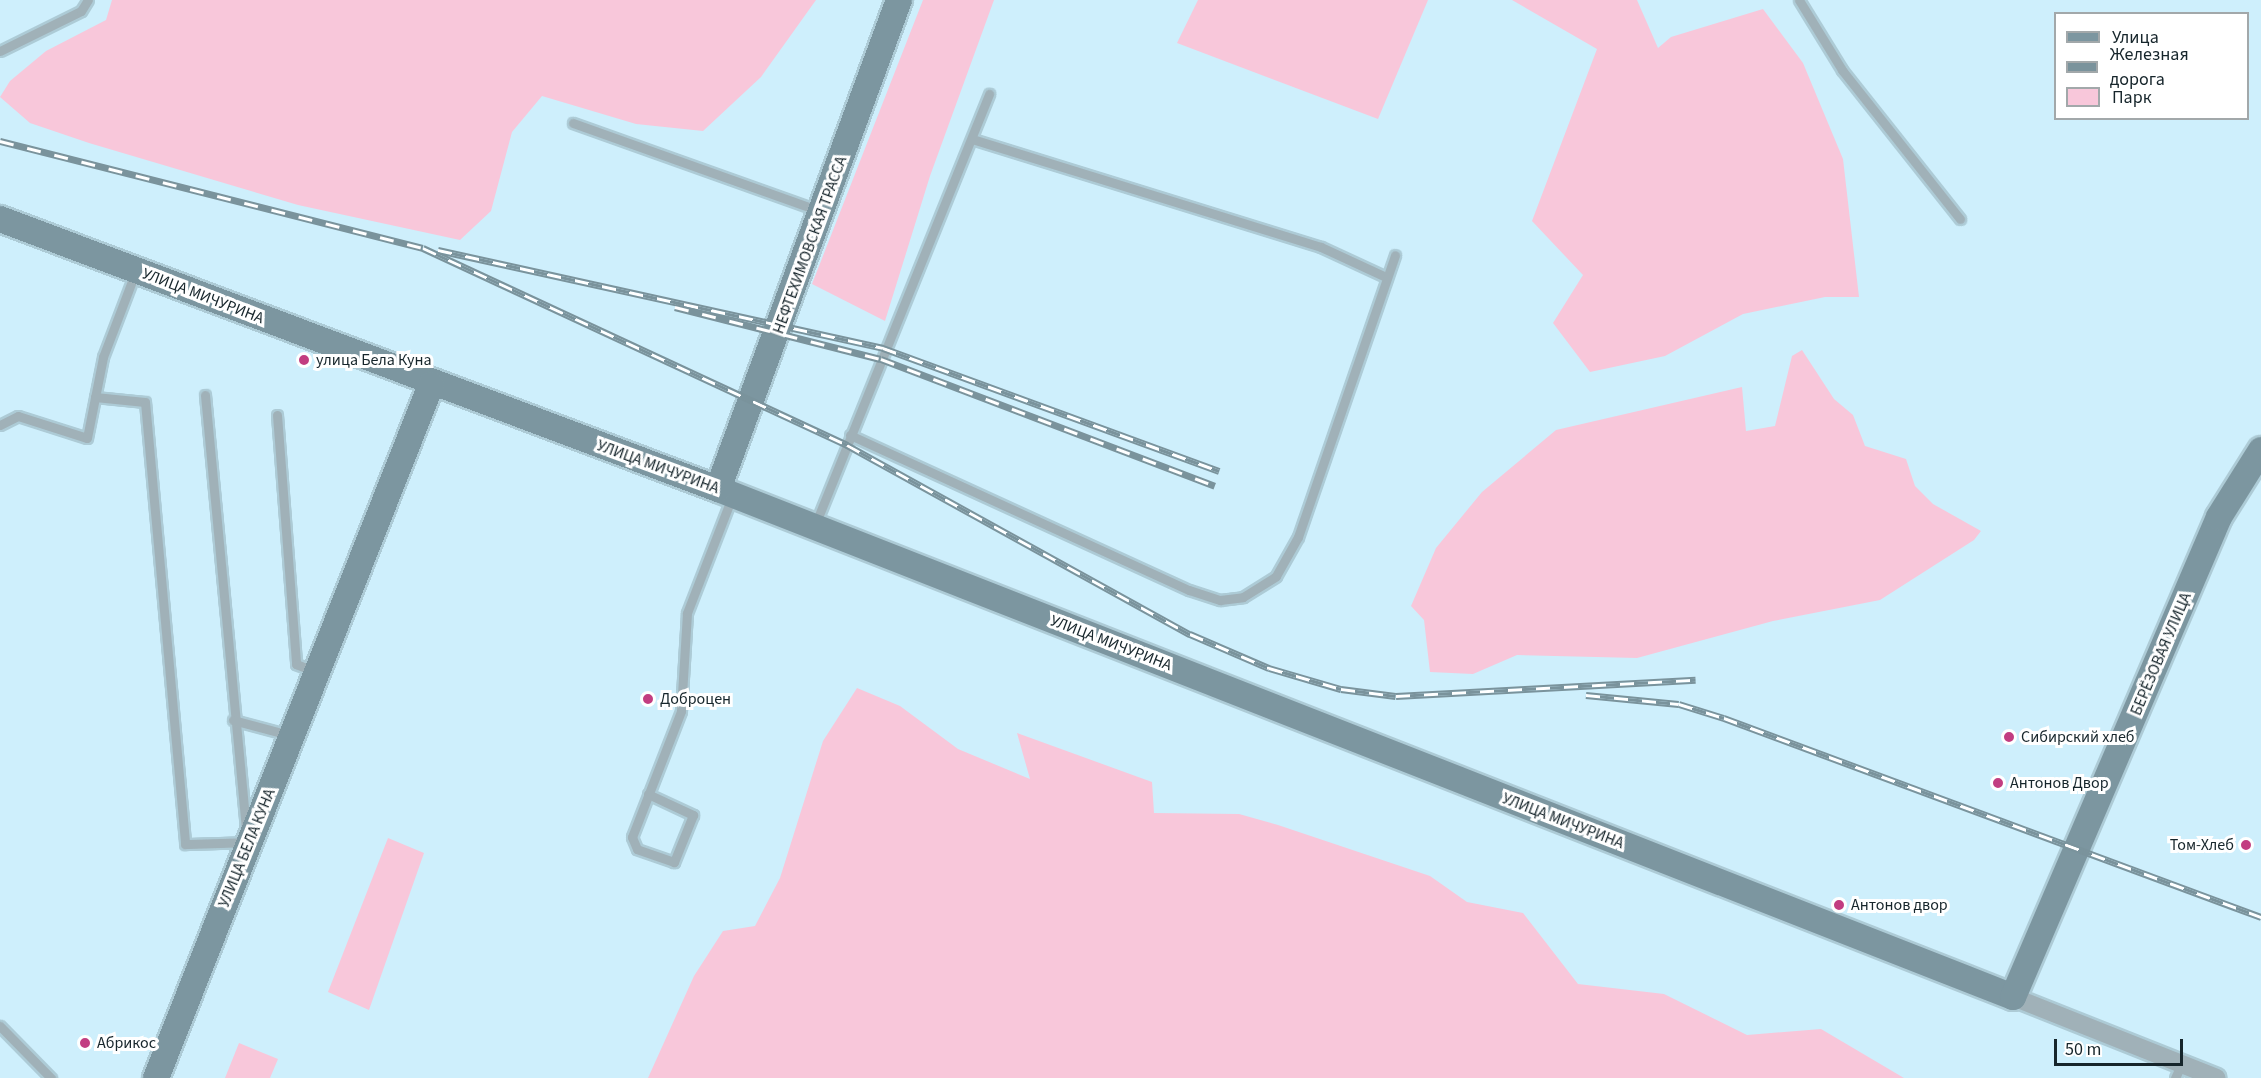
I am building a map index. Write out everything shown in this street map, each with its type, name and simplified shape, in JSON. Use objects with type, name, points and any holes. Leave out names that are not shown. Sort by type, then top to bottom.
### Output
[{"type":"main road","name":"НЕФТЕХИМОВСКАЯ ТРАССА","points":[[726,492],[822,212],[899,0]]},
{"type":"main road","name":"УЛИЦА МИЧУРИНА","points":[[0,219],[431,385],[814,526],[2013,997]]},
{"type":"main road","name":"УЛИЦА БЕЛА КУНА","points":[[156,1078],[431,385]]},
{"type":"main road","name":"БЕРЁЗОВАЯ УЛИЦА","points":[[2013,997],[2219,517],[2261,450]]},
{"type":"street","name":"УЛИЦА МИЧУРИНА","points":[[2013,997],[2178,1072],[2217,1078]]},
{"type":"lane","points":[[0,51],[81,12],[88,0]]},
{"type":"lane","points":[[1799,0],[1842,70],[1960,219]]},
{"type":"lane","points":[[814,526],[989,94]]},
{"type":"lane","points":[[573,123],[822,212]]},
{"type":"lane","points":[[972,139],[1321,247],[1386,277]]},
{"type":"lane","points":[[850,435],[1189,590],[1220,600],[1243,597],[1276,576],[1298,537],[1395,255]]},
{"type":"lane","points":[[0,425],[18,416],[87,438],[103,357],[136,271]]},
{"type":"lane","points":[[95,397],[145,402],[185,844],[248,842],[233,720],[205,395]]},
{"type":"lane","points":[[277,415],[296,664],[319,672]]},
{"type":"lane","points":[[648,794],[693,815],[674,862],[633,846],[648,794],[684,699],[690,603],[726,492]]},
{"type":"lane","points":[[233,720],[293,737]]},
{"type":"lane","points":[[0,1026],[51,1078]]},
{"type":"green space","points":[[112,0],[816,0],[761,77],[703,131],[636,124],[542,96],[512,132],[491,211],[460,240],[298,205],[89,143],[30,123],[0,97],[10,81],[46,51],[106,20]]},
{"type":"green space","points":[[923,0],[994,0],[930,176],[885,321],[812,284]]},
{"type":"green space","points":[[1198,0],[1428,0],[1378,119],[1177,43]]},
{"type":"green space","points":[[1512,0],[1637,0],[1658,48],[1671,37],[1763,9],[1803,63],[1843,159],[1859,297],[1825,297],[1743,314],[1665,356],[1590,372],[1553,323],[1583,275],[1532,221],[1597,49]]},
{"type":"green space","points":[[1802,350],[1834,399],[1853,415],[1865,446],[1906,459],[1915,486],[1933,504],[1981,531],[1974,540],[1880,600],[1773,621],[1637,658],[1517,655],[1473,674],[1430,672],[1424,620],[1411,606],[1436,548],[1482,492],[1556,430],[1742,387],[1746,431],[1775,426],[1792,356]]},
{"type":"green space","points":[[857,688],[900,706],[958,749],[1030,779],[1017,733],[1152,782],[1154,813],[1239,814],[1430,876],[1467,902],[1523,913],[1578,984],[1664,994],[1747,1035],[1821,1029],[1904,1078],[648,1078],[694,976],[723,931],[755,926],[780,878],[823,741]]},
{"type":"green space","points":[[388,838],[424,853],[369,1010],[328,992]]},
{"type":"green space","points":[[239,1043],[278,1059],[270,1078],[225,1078]]},
{"type":"railway","points":[[0,141],[423,248],[847,445],[1190,634],[1269,668],[1341,689],[1396,696],[1696,680]]},
{"type":"railway","points":[[438,250],[883,348],[1219,471]]},
{"type":"railway","points":[[675,307],[881,359],[1215,486]]},
{"type":"railway","points":[[1586,695],[1679,704],[1724,718],[2261,917]]},
{"type":"place","name":"улица Бела Куна","points":[[304,360]]},
{"type":"place","name":"Доброцен","points":[[648,699]]},
{"type":"place","name":"Сибирский хлеб","points":[[2009,737]]},
{"type":"place","name":"Антонов Двор","points":[[1998,783]]},
{"type":"place","name":"Том-Хлеб","points":[[2246,845]]},
{"type":"place","name":"Антонов двор","points":[[1839,905]]},
{"type":"place","name":"Абрикос","points":[[85,1043]]}]
